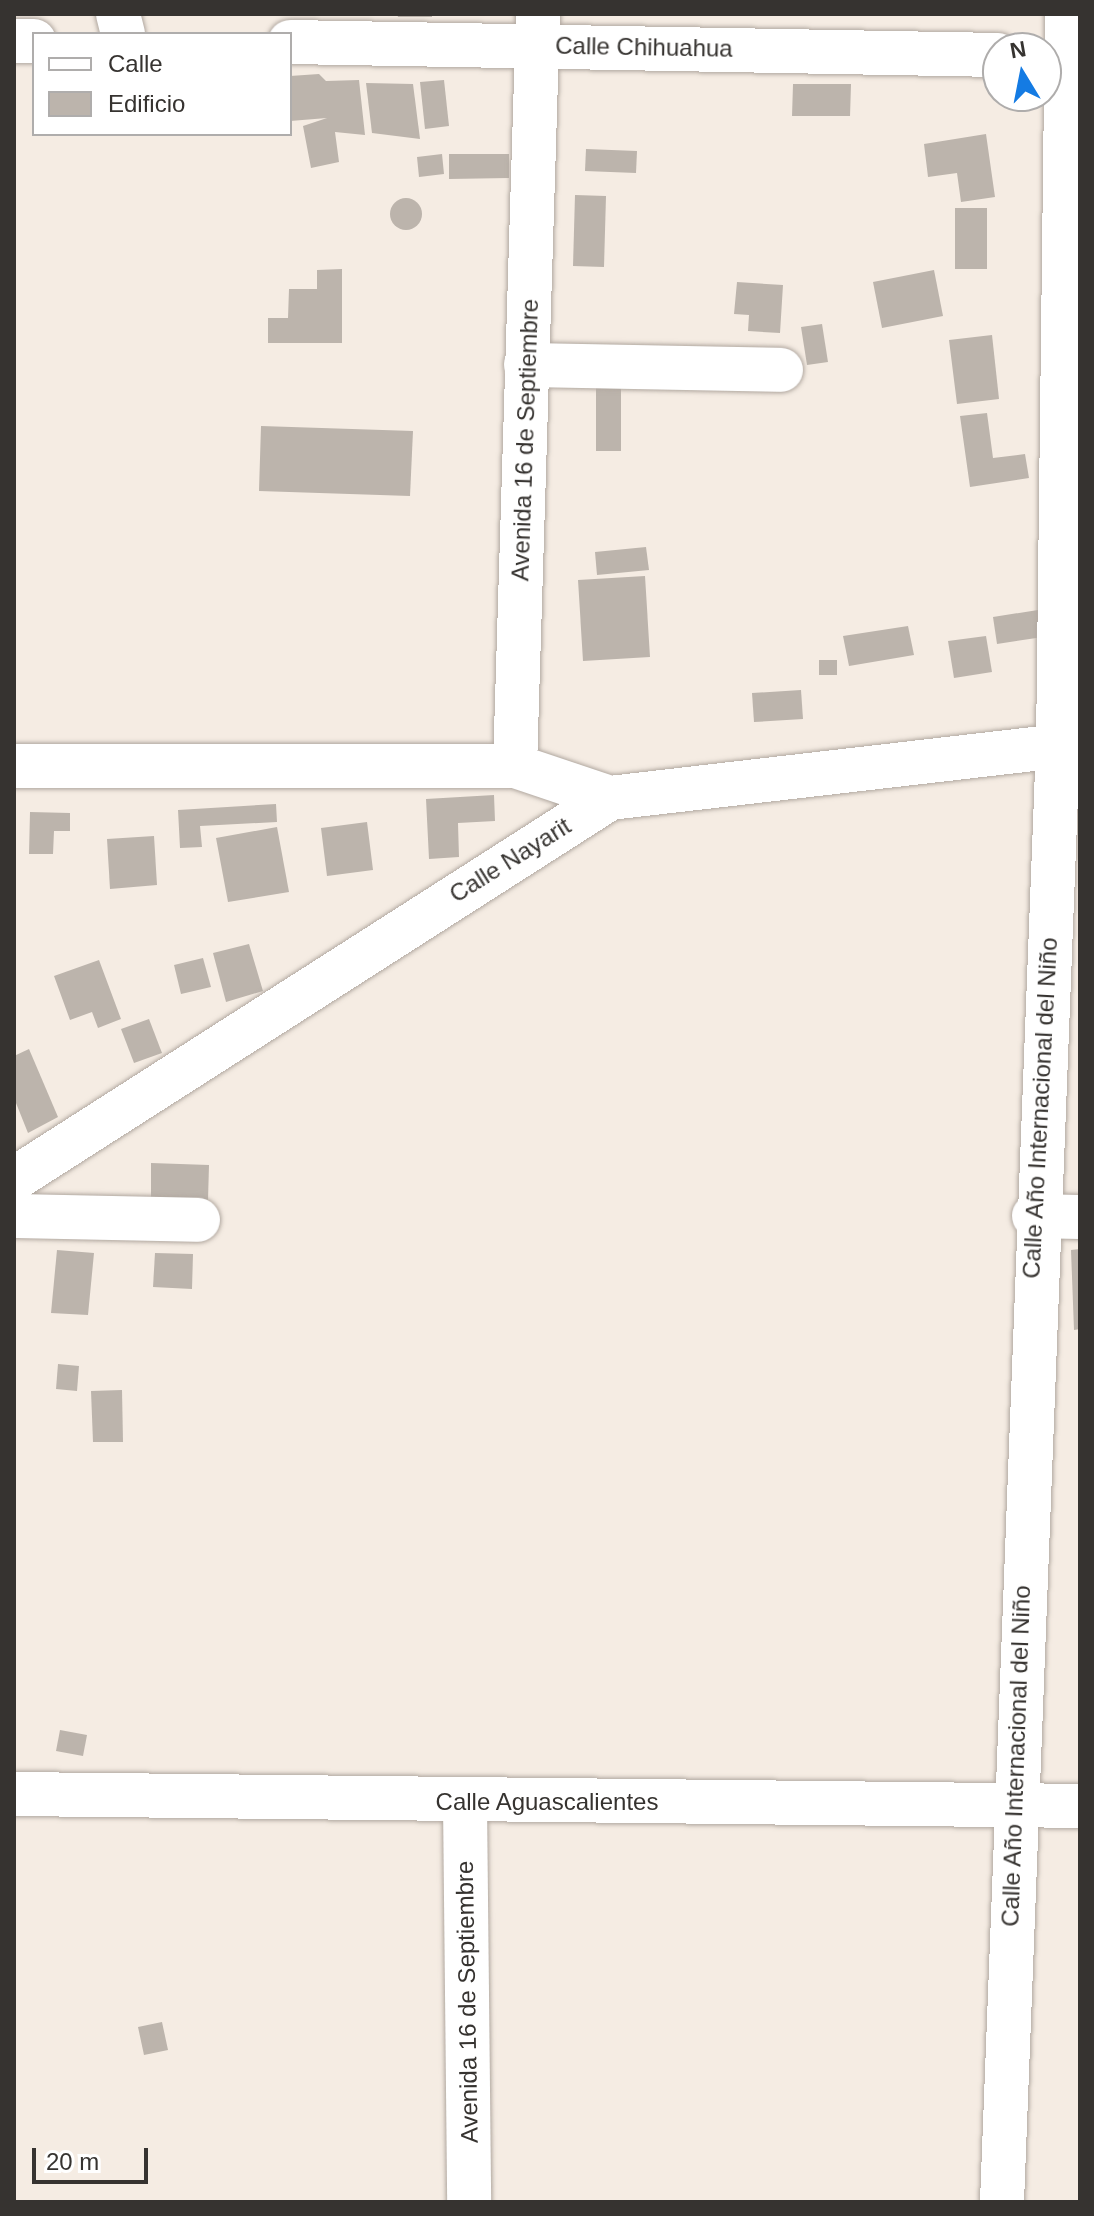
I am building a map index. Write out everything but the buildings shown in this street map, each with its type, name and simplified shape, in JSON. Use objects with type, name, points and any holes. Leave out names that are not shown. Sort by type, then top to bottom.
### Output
[{"type":"street","name":"Calle Chihuahua","points":[[292,42],[538,29],[982,54]]},
{"type":"street","name":"Avenida 16 de Septiembre","points":[[515,766],[538,29]]},
{"type":"street","name":"Calle Año Internacional del Niño","points":[[1002,2202],[1034,1216],[1069,745],[1065,46]]},
{"type":"street","points":[[526,365],[781,370]]},
{"type":"street","name":"Calle Nayarit","points":[[14,1179],[610,798],[1069,745]]},
{"type":"street","points":[[14,766],[515,766],[610,798]]},
{"type":"street","points":[[14,1216],[198,1220]]},
{"type":"street","points":[[1034,1216],[1080,1217]]},
{"type":"street","name":"Calle Aguascalientes","points":[[14,1794],[465,1802],[1080,1806]]},
{"type":"street","name":"Avenida 16 de Septiembre","points":[[465,1802],[469,2202]]}]
